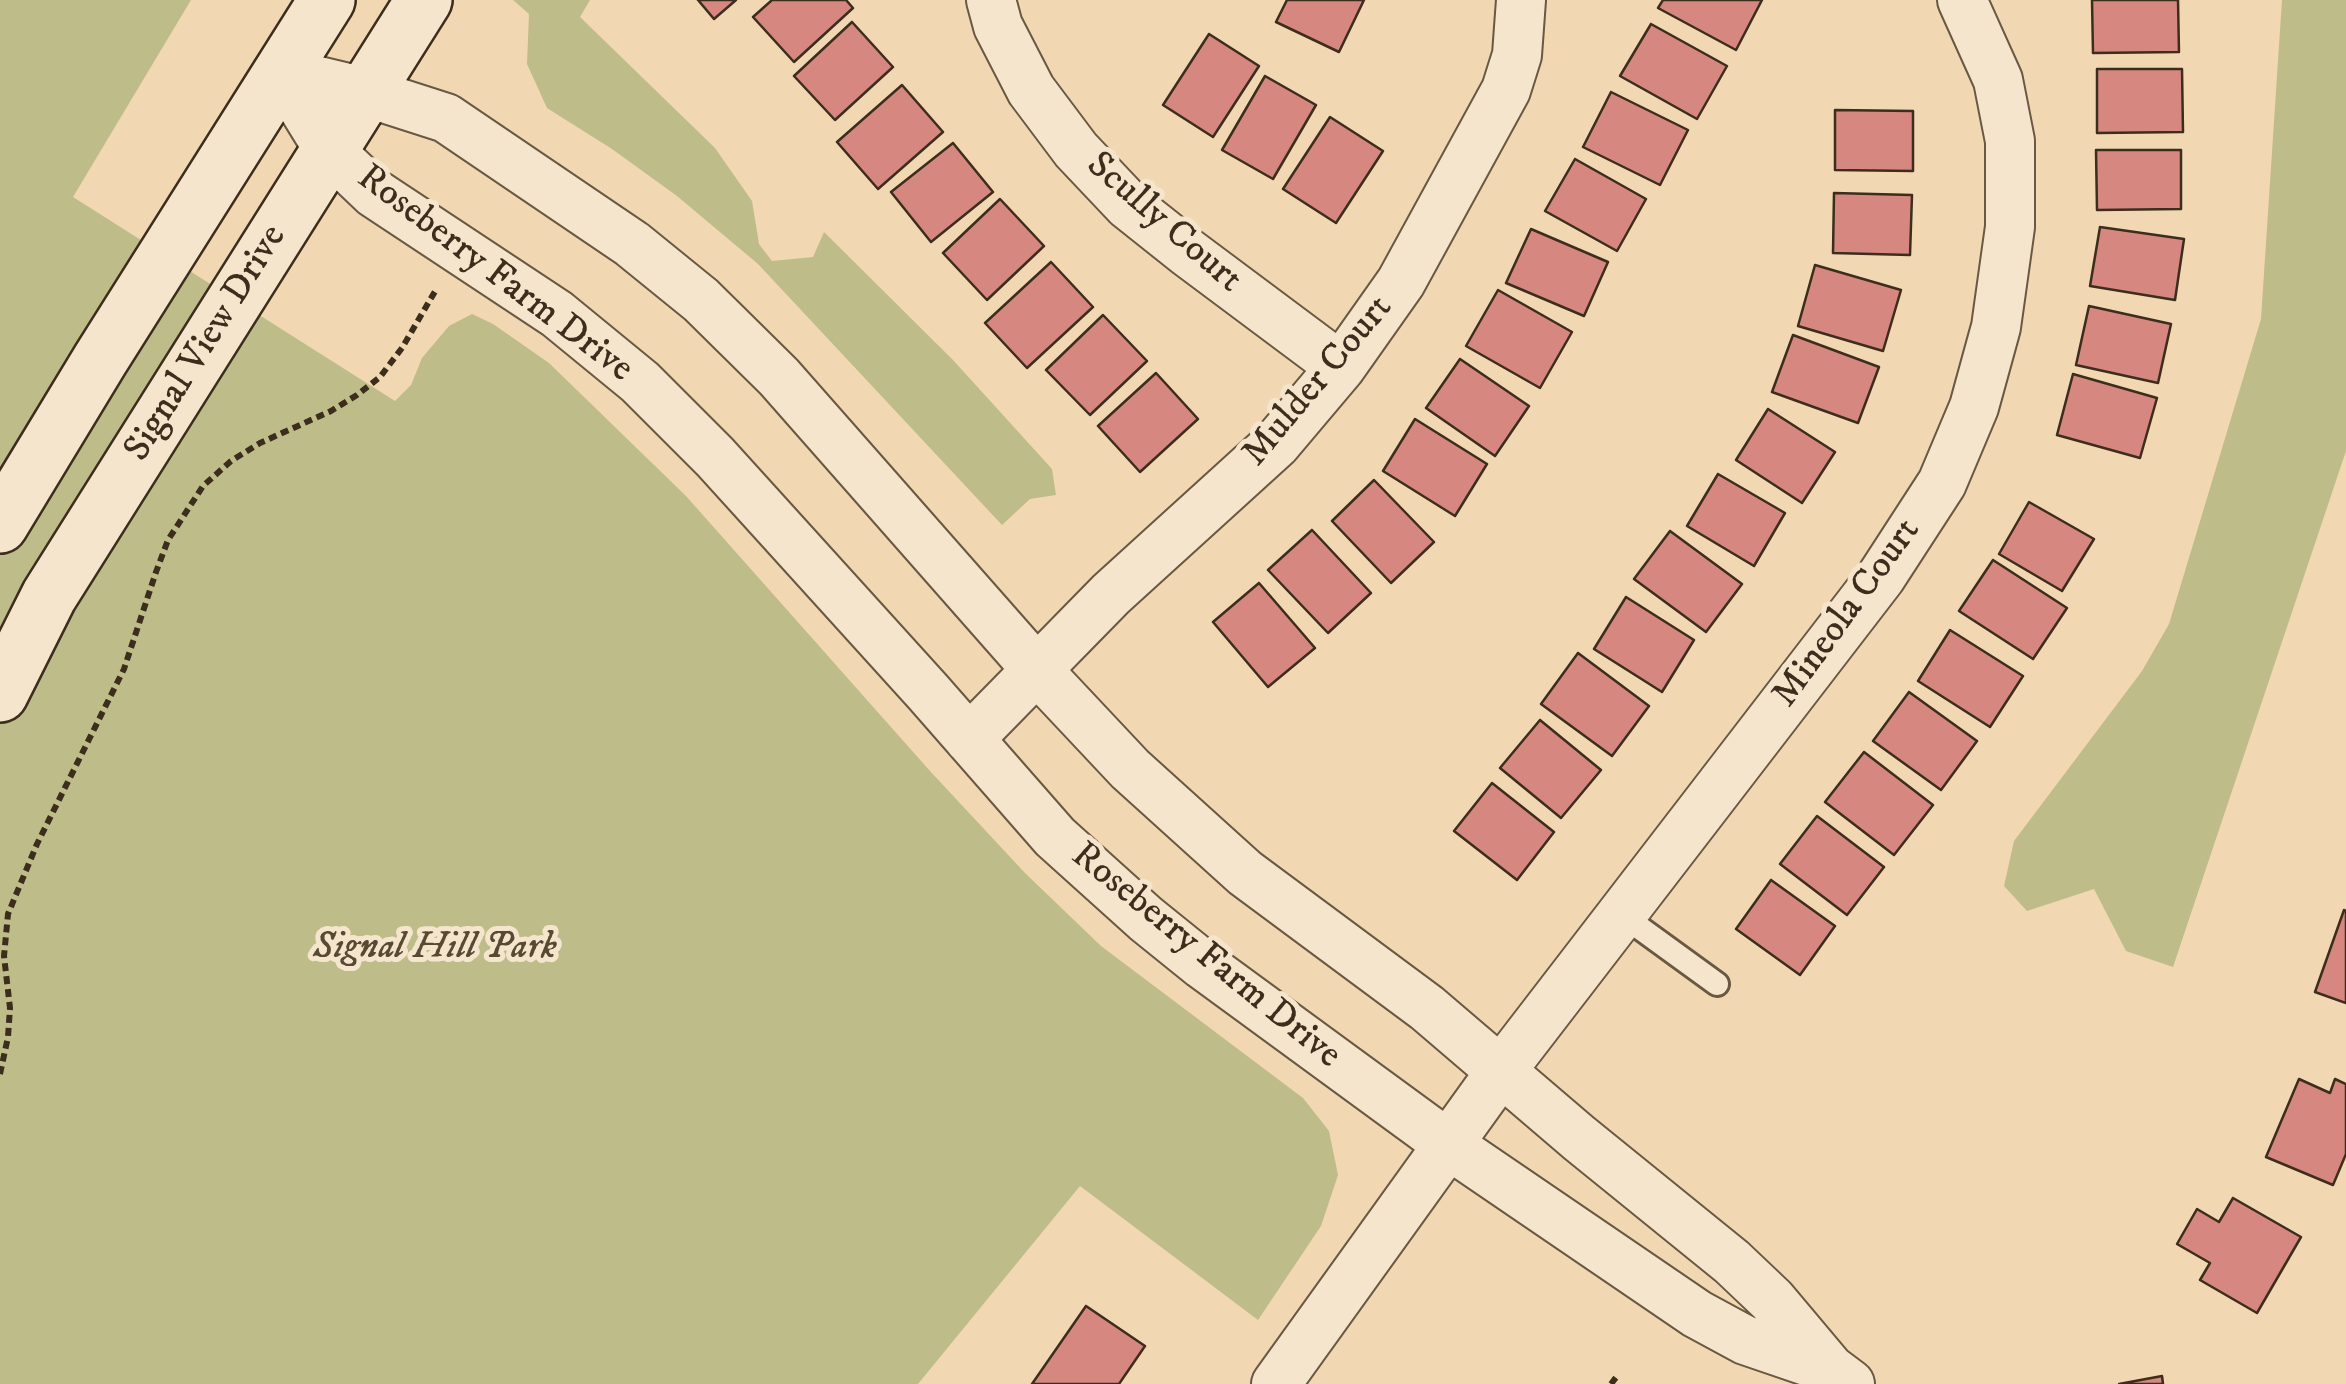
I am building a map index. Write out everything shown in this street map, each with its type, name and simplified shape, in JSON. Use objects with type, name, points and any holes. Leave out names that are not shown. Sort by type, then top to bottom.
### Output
[{"type":"main road","points":[[0,525],[326,0]]},
{"type":"main road","name":"Signal View Drive","points":[[0,694],[49,596],[424,0]]},
{"type":"street","name":"Scully Court","points":[[991,0],[998,26],[1031,90],[1076,150],[1115,192],[1187,252],[1342,367]]},
{"type":"street","name":"Mulder Court","points":[[968,739],[1111,594],[1276,444],[1342,367],[1400,282],[1506,90],[1517,54],[1520,0]]},
{"type":"street","name":"Mineola Court","points":[[1276,1384],[1502,1071],[1882,577],[1942,483],[1974,407],[1996,327],[2010,228],[2010,140],[1998,80],[1962,0]]},
{"type":"street","name":"Roseberry Farm Drive","points":[[281,72],[365,92],[446,118],[632,244],[700,300],[779,377],[1037,670],[1130,768],[1245,873],[1428,1008],[1732,1262],[1772,1300],[1840,1377]]},
{"type":"street","name":"Roseberry Farm Drive","points":[[281,72],[330,150],[374,193],[557,314],[640,382],[715,457],[1055,836],[1146,919],[1449,1144],[1697,1314],[1746,1340],[1840,1377]]},
{"type":"lane","points":[[1622,915],[1718,984]]},
{"type":"path","points":[[0,1074],[10,1008],[4,956],[8,914],[37,844],[124,669],[168,540],[203,486],[231,461],[260,443],[331,411],[380,377],[402,348],[443,277]]},
{"type":"green space","name":"Signal Hill Park","points":[[0,0],[191,0],[73,197],[395,401],[411,385],[422,358],[449,326],[472,314],[549,363],[686,496],[1025,873],[1101,946],[1303,1098],[1329,1131],[1338,1175],[1321,1226],[1258,1320],[1080,1186],[918,1384],[0,1384]]},
{"type":"green space","points":[[513,0],[590,0],[580,17],[715,148],[752,201],[759,244],[772,261],[813,257],[824,232],[953,360],[1052,469],[1056,495],[1030,499],[1002,525],[758,264],[677,196],[547,108],[527,64],[529,14]]},
{"type":"green space","points":[[2282,0],[2346,0],[2346,451],[2173,967],[2126,951],[2094,889],[2027,911],[2004,886],[2014,841],[2142,671],[2169,624],[2261,319]]},
{"type":"building","points":[[698,0],[736,0],[714,19]]},
{"type":"building","points":[[772,0],[846,0],[853,8],[794,62],[753,17]]},
{"type":"building","points":[[1287,0],[1364,0],[1339,52],[1276,22]]},
{"type":"building","points":[[1663,0],[1762,0],[1736,50],[1658,8]]},
{"type":"building","points":[[2092,0],[2178,0],[2179,52],[2093,53]]},
{"type":"building","points":[[852,22],[893,67],[835,120],[794,76]]},
{"type":"building","points":[[1651,24],[1727,66],[1697,119],[1620,76]]},
{"type":"building","points":[[1209,34],[1259,66],[1213,137],[1163,105]]},
{"type":"building","points":[[2097,69],[2182,69],[2183,132],[2097,133]]},
{"type":"building","points":[[1265,76],[1316,105],[1273,179],[1222,150]]},
{"type":"building","points":[[902,85],[943,132],[878,189],[837,142]]},
{"type":"building","points":[[1611,92],[1688,130],[1660,185],[1583,147]]},
{"type":"building","points":[[1835,110],[1913,111],[1913,171],[1835,170]]},
{"type":"building","points":[[1330,117],[1383,151],[1336,223],[1283,189]]},
{"type":"building","points":[[953,143],[993,192],[931,242],[891,192]]},
{"type":"building","points":[[2096,150],[2181,150],[2181,209],[2097,210]]},
{"type":"building","points":[[1575,159],[1646,199],[1617,251],[1545,211]]},
{"type":"building","points":[[1834,193],[1912,195],[1910,255],[1833,253]]},
{"type":"building","points":[[1000,199],[1044,246],[987,300],[943,253]]},
{"type":"building","points":[[2100,227],[2184,239],[2175,300],[2090,286]]},
{"type":"building","points":[[1531,229],[1608,262],[1584,316],[1506,283]]},
{"type":"building","points":[[1051,262],[1093,307],[1027,368],[985,323]]},
{"type":"building","points":[[1815,265],[1901,290],[1883,351],[1798,326]]},
{"type":"building","points":[[1498,290],[1572,332],[1540,388],[1466,346]]},
{"type":"building","points":[[2089,306],[2171,324],[2158,383],[2076,365]]},
{"type":"building","points":[[1103,315],[1147,361],[1090,415],[1046,370]]},
{"type":"building","points":[[1793,335],[1879,367],[1858,423],[1772,392]]},
{"type":"building","points":[[1460,359],[1529,406],[1495,456],[1426,408]]},
{"type":"building","points":[[1156,373],[1198,419],[1140,472],[1098,426]]},
{"type":"building","points":[[2073,374],[2157,398],[2140,458],[2057,435]]},
{"type":"building","points":[[1768,409],[1835,452],[1802,503],[1736,460]]},
{"type":"building","points":[[1415,419],[1487,464],[1455,516],[1383,471]]},
{"type":"building","points":[[1718,474],[1785,513],[1754,566],[1687,526]]},
{"type":"building","points":[[1374,480],[1434,542],[1391,583],[1332,521]]},
{"type":"building","points":[[2029,502],[2094,539],[2062,591],[1999,554]]},
{"type":"building","points":[[1312,530],[1371,593],[1328,633],[1268,570]]},
{"type":"building","points":[[1670,531],[1742,584],[1706,632],[1634,579]]},
{"type":"building","points":[[1993,560],[2067,608],[2033,659],[1959,611]]},
{"type":"building","points":[[1259,583],[1315,648],[1268,687],[1213,622]]},
{"type":"building","points":[[1626,597],[1694,640],[1662,692],[1594,649]]},
{"type":"building","points":[[1950,630],[2023,676],[1990,727],[1918,681]]},
{"type":"building","points":[[1578,653],[1649,706],[1612,756],[1541,704]]},
{"type":"building","points":[[1909,692],[1977,741],[1941,790],[1873,741]]},
{"type":"building","points":[[1540,720],[1601,770],[1561,818],[1500,768]]},
{"type":"building","points":[[1864,752],[1933,805],[1894,855],[1825,802]]},
{"type":"building","points":[[1492,783],[1554,832],[1517,880],[1454,831]]},
{"type":"building","points":[[1817,816],[1884,867],[1847,915],[1780,864]]},
{"type":"building","points":[[1771,880],[1835,926],[1800,975],[1736,929]]},
{"type":"building","points":[[2346,911],[2346,1003],[2315,992]]},
{"type":"building","points":[[2299,1079],[2330,1093],[2335,1079],[2346,1084],[2346,1154],[2333,1185],[2266,1157]]},
{"type":"building","points":[[2233,1198],[2301,1237],[2257,1313],[2200,1280],[2210,1263],[2177,1244],[2197,1209],[2219,1222]]},
{"type":"building","points":[[1086,1306],[1145,1346],[1119,1384],[1032,1384]]},
{"type":"building","points":[[2162,1376],[2163,1384],[2119,1384]]}]
